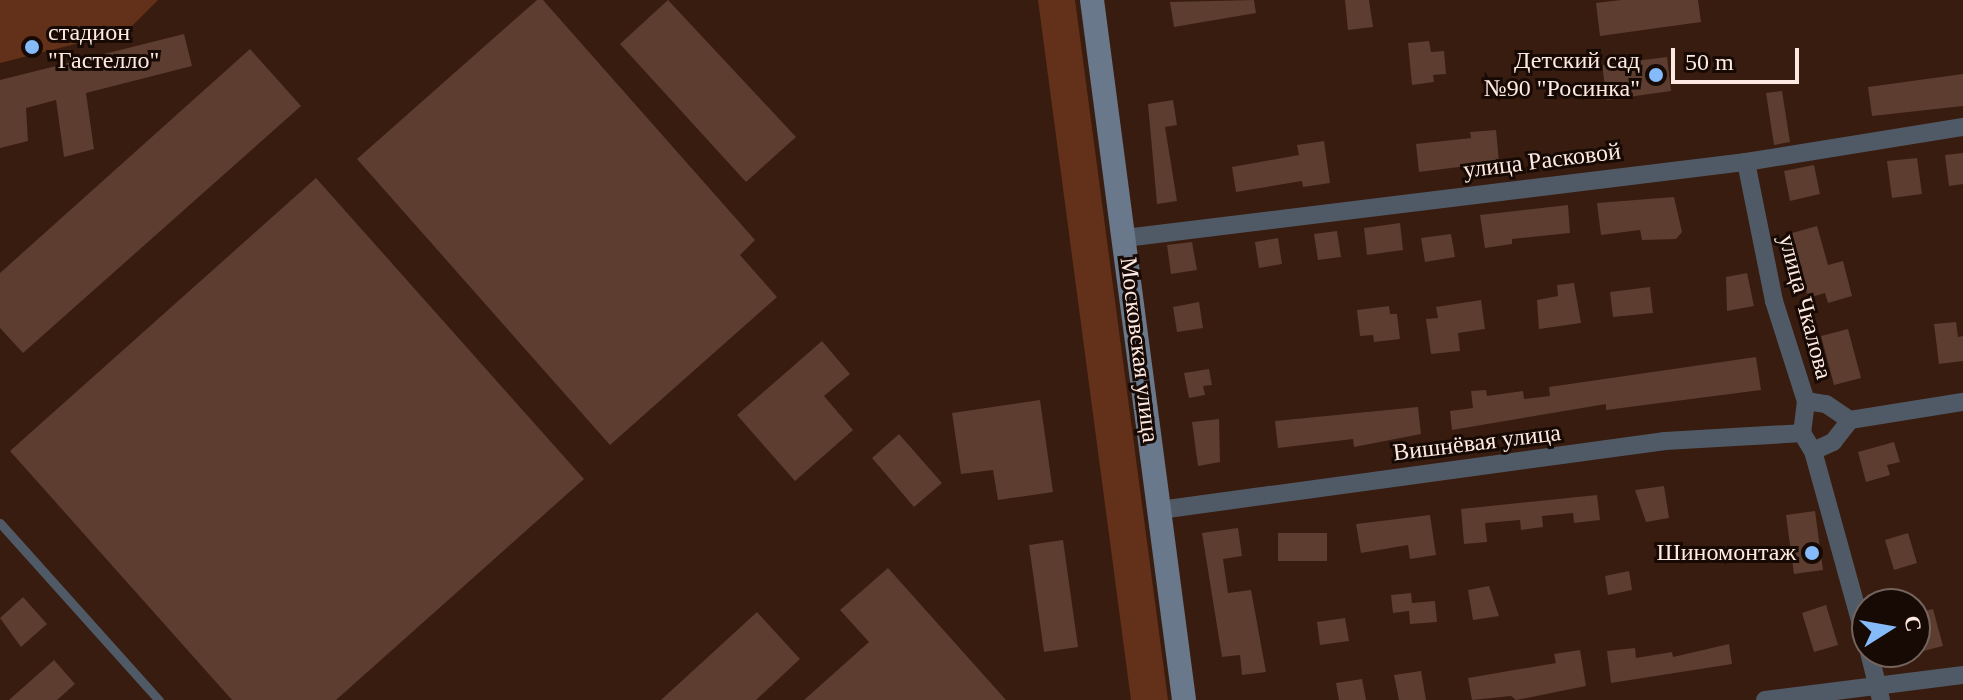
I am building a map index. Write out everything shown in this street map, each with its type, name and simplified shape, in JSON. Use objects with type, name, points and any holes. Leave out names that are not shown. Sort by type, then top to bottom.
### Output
[{"type":"main road","name":"Московская улица","points":[[1092,0],[1184,700]]},
{"type":"street","name":"улица Расковой","points":[[1125,238],[1746,162],[1963,127]]},
{"type":"street","name":"улица Чкалова","points":[[1746,162],[1774,301],[1806,401],[1802,433]]},
{"type":"street","points":[[1806,401],[1826,404],[1850,420],[1963,402]]},
{"type":"street","points":[[1813,451],[1833,442],[1850,420]]},
{"type":"street","points":[[1802,433],[1813,451],[1851,588]]},
{"type":"street","name":"Вишнёвая улица","points":[[1160,510],[1665,441],[1802,433]]},
{"type":"street","points":[[1873,668],[1879,692]]},
{"type":"street","points":[[1765,700],[1879,692],[1963,675]]},
{"type":"lane","points":[[0,523],[159,700]]},
{"type":"shaded area","name":"стадион \"Гастелло\"","points":[[0,0],[158,0],[127,31],[0,63]]},
{"type":"shaded area","points":[[1038,0],[1075,0],[1168,700],[1131,700]]},
{"type":"building","points":[[537,0],[543,0],[755,240],[740,255],[777,297],[610,445],[357,159]]},
{"type":"building","points":[[668,0],[796,137],[746,182],[620,44]]},
{"type":"building","points":[[1254,0],[1256,13],[1174,27],[1170,2]]},
{"type":"building","points":[[1345,0],[1369,0],[1373,27],[1348,30]]},
{"type":"building","points":[[1698,0],[1701,22],[1600,36],[1596,3]]},
{"type":"building","points":[[184,34],[192,66],[86,93],[94,149],[64,157],[56,100],[26,108],[28,141],[0,148],[0,80]]},
{"type":"building","points":[[1429,41],[1431,52],[1444,51],[1446,74],[1433,75],[1434,82],[1412,85],[1408,43]]},
{"type":"building","points":[[250,49],[301,106],[23,353],[0,328],[0,273]]},
{"type":"building","points":[[1667,57],[1671,91],[1607,100],[1602,65]]},
{"type":"building","points":[[1963,74],[1963,106],[1872,116],[1868,87]]},
{"type":"building","points":[[1782,91],[1790,142],[1774,145],[1766,93]]},
{"type":"building","points":[[1173,100],[1177,125],[1165,127],[1177,201],[1157,204],[1148,104]]},
{"type":"building","points":[[1496,130],[1499,162],[1419,172],[1416,144],[1471,138],[1470,132]]},
{"type":"building","points":[[1324,141],[1330,183],[1303,187],[1302,181],[1236,192],[1232,167],[1299,155],[1297,145]]},
{"type":"building","points":[[1963,153],[1963,184],[1949,186],[1945,155]]},
{"type":"building","points":[[1917,158],[1922,194],[1892,198],[1887,161]]},
{"type":"building","points":[[1814,165],[1820,194],[1790,201],[1784,171]]},
{"type":"building","points":[[316,178],[584,479],[336,700],[232,700],[10,451]]},
{"type":"building","points":[[1674,197],[1682,232],[1676,239],[1642,240],[1640,230],[1601,235],[1597,203]]},
{"type":"building","points":[[1568,205],[1570,233],[1512,239],[1512,244],[1485,248],[1480,215]]},
{"type":"building","points":[[1400,223],[1403,250],[1367,255],[1364,228]]},
{"type":"building","points":[[1817,226],[1828,265],[1843,261],[1852,296],[1828,303],[1825,293],[1808,298],[1792,233]]},
{"type":"building","points":[[1337,231],[1341,257],[1318,260],[1314,234]]},
{"type":"building","points":[[1451,234],[1455,257],[1425,262],[1421,238]]},
{"type":"building","points":[[1278,238],[1282,264],[1259,268],[1255,242]]},
{"type":"building","points":[[1192,242],[1197,270],[1171,274],[1167,245]]},
{"type":"building","points":[[1747,273],[1754,306],[1727,311],[1726,277]]},
{"type":"building","points":[[1574,283],[1581,323],[1539,329],[1537,300],[1558,296],[1557,285]]},
{"type":"building","points":[[1650,287],[1653,313],[1613,317],[1610,292]]},
{"type":"building","points":[[1481,300],[1485,329],[1458,333],[1460,351],[1431,354],[1426,319],[1438,318],[1436,307]]},
{"type":"building","points":[[1199,302],[1203,328],[1177,332],[1173,307]]},
{"type":"building","points":[[1389,306],[1390,314],[1397,314],[1400,339],[1374,342],[1373,335],[1360,336],[1357,310]]},
{"type":"building","points":[[1956,322],[1958,337],[1963,336],[1963,361],[1939,364],[1934,324]]},
{"type":"building","points":[[1848,329],[1861,378],[1834,385],[1821,336]]},
{"type":"building","points":[[822,341],[850,374],[824,396],[853,430],[795,481],[737,415]]},
{"type":"building","points":[[1756,357],[1761,390],[1606,410],[1606,404],[1452,430],[1450,411],[1473,408],[1471,391],[1486,390],[1487,396],[1523,391],[1524,399],[1550,396],[1549,387]]},
{"type":"building","points":[[1209,369],[1212,385],[1203,386],[1205,395],[1189,398],[1184,373]]},
{"type":"building","points":[[1040,400],[1053,492],[998,500],[993,470],[961,474],[952,413]]},
{"type":"building","points":[[1418,407],[1421,434],[1354,447],[1353,439],[1278,448],[1275,421]]},
{"type":"building","points":[[1219,419],[1220,462],[1198,466],[1192,422]]},
{"type":"building","points":[[899,434],[942,483],[914,507],[872,458]]},
{"type":"building","points":[[1894,442],[1900,462],[1887,465],[1890,475],[1866,482],[1858,452]]},
{"type":"building","points":[[1664,486],[1669,518],[1646,522],[1635,490]]},
{"type":"building","points":[[1597,495],[1600,520],[1574,523],[1573,513],[1542,516],[1543,527],[1521,530],[1520,520],[1485,523],[1487,542],[1464,544],[1461,509]]},
{"type":"building","points":[[1815,511],[1823,570],[1794,574],[1786,515]]},
{"type":"building","points":[[1430,515],[1436,555],[1410,559],[1408,545],[1361,553],[1356,524]]},
{"type":"building","points":[[1238,528],[1242,556],[1223,559],[1228,593],[1251,590],[1266,672],[1242,675],[1240,655],[1222,657],[1202,533]]},
{"type":"building","points":[[1278,533],[1327,533],[1327,561],[1278,561]]},
{"type":"building","points":[[1908,533],[1917,563],[1894,570],[1885,540]]},
{"type":"building","points":[[1063,540],[1078,647],[1044,652],[1029,545]]},
{"type":"building","points":[[888,568],[1006,700],[804,700],[869,642],[840,610]]},
{"type":"building","points":[[1629,571],[1632,590],[1608,595],[1605,576]]},
{"type":"building","points":[[1489,586],[1499,616],[1473,620],[1468,590]]},
{"type":"building","points":[[1411,593],[1412,603],[1435,601],[1437,622],[1410,624],[1409,611],[1393,613],[1391,595]]},
{"type":"building","points":[[23,597],[47,624],[21,647],[0,618]]},
{"type":"building","points":[[1826,605],[1838,645],[1814,652],[1802,613]]},
{"type":"building","points":[[1931,609],[1943,646],[1931,649]]},
{"type":"building","points":[[757,612],[800,659],[756,700],[661,700]]},
{"type":"building","points":[[1345,618],[1349,641],[1320,645],[1317,622]]},
{"type":"building","points":[[1729,644],[1732,664],[1611,683],[1607,651],[1635,648],[1636,658],[1672,652],[1673,657]]},
{"type":"building","points":[[1580,650],[1586,686],[1516,700],[1511,696],[1472,700],[1468,678],[1556,663],[1554,654]]},
{"type":"building","points":[[54,660],[75,684],[57,700],[9,700]]},
{"type":"building","points":[[1421,671],[1426,700],[1399,700],[1394,675]]},
{"type":"building","points":[[1362,679],[1366,700],[1339,700],[1336,683]]},
{"type":"place","name":"стадион \"Гастелло\"","points":[[32,47]]},
{"type":"place","name":"Детский сад №90 \"Росинка\"","points":[[1656,75]]},
{"type":"place","name":"Шиномонтаж","points":[[1812,553]]}]
